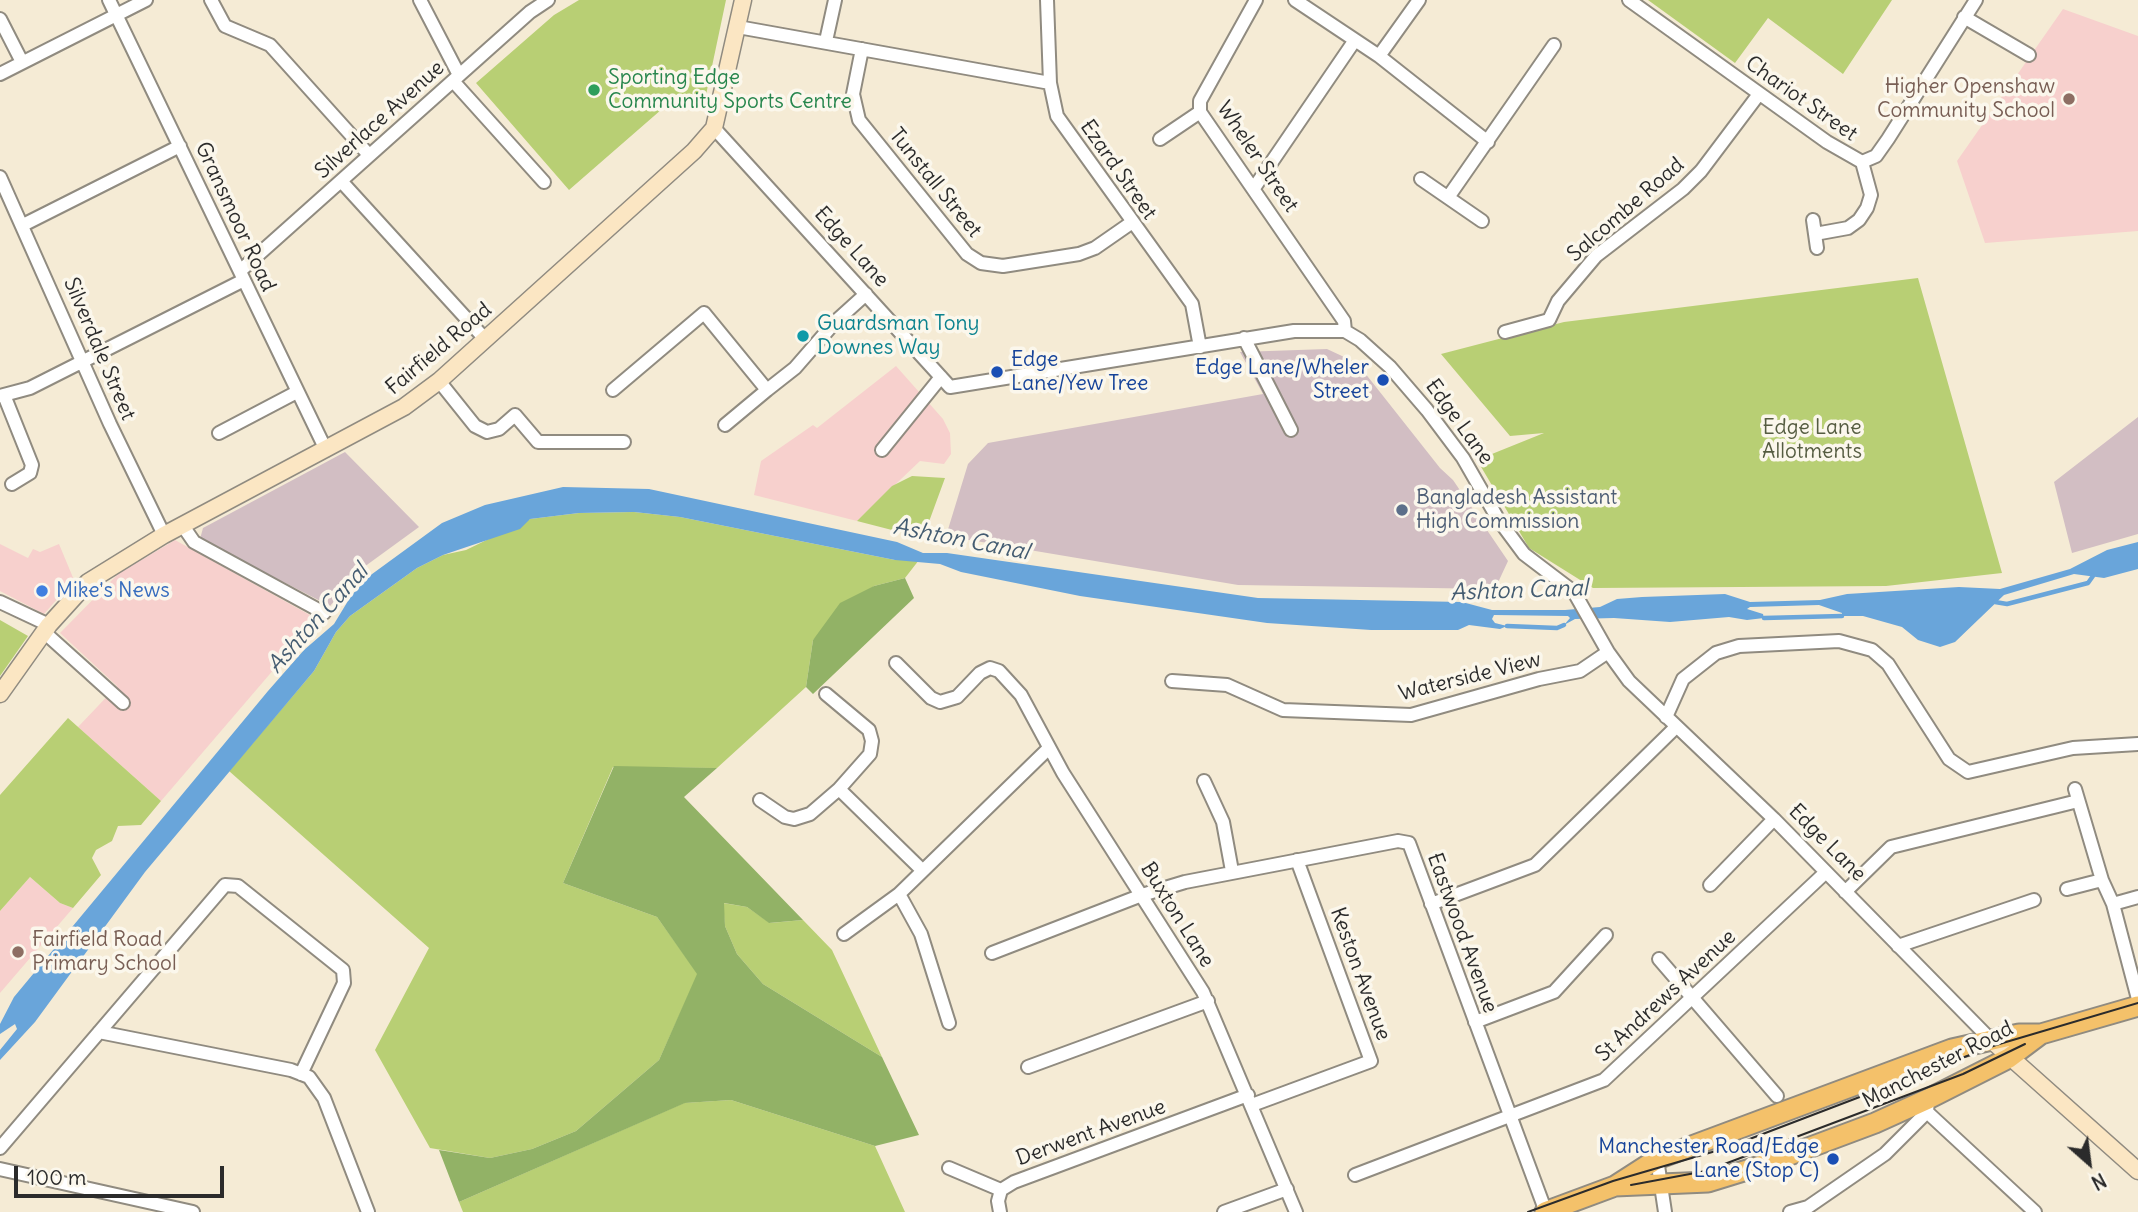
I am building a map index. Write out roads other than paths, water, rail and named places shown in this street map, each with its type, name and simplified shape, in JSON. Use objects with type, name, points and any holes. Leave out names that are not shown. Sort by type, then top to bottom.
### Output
[{"type":"main road","points":[[2041,1034],[2138,1006]]},
{"type":"main road","name":"Manchester Road","points":[[1545,1212],[1615,1186],[1657,1159],[1952,1049],[1990,1039],[2041,1034]]},
{"type":"main road","name":"Manchester Road","points":[[1615,1186],[1699,1183],[1727,1178],[1927,1105],[2009,1058],[2041,1034]]},
{"type":"street","name":"Gransmoor Road","points":[[109,0],[326,450]]},
{"type":"street","points":[[0,74],[146,0]]},
{"type":"street","points":[[211,0],[225,26],[270,45],[369,156]]},
{"type":"street","points":[[420,0],[456,78],[544,182]]},
{"type":"street","name":"Silverlace Avenue","points":[[2,395],[30,388],[83,362],[242,276],[341,181],[530,12],[548,0]]},
{"type":"street","points":[[715,128],[743,0]]},
{"type":"street","points":[[826,41],[835,0]]},
{"type":"street","name":"Ezard Street","points":[[1047,0],[1050,83],[1057,116],[1131,223],[1192,304],[1200,346]]},
{"type":"street","name":"Wheler Street","points":[[1256,0],[1200,101],[1200,112],[1344,321],[1345,331]]},
{"type":"street","points":[[1295,0],[1379,56],[1488,142]]},
{"type":"street","points":[[1379,56],[1419,0]]},
{"type":"street","name":"Chariot Street","points":[[1629,0],[1847,156],[1862,162],[1871,195],[1867,208],[1859,220],[1848,228],[1815,234]]},
{"type":"street","points":[[1862,162],[1876,156],[1888,139],[1976,0]]},
{"type":"street","points":[[1964,17],[2029,55]]},
{"type":"street","points":[[0,19],[22,62]]},
{"type":"street","points":[[738,27],[1050,83]]},
{"type":"street","points":[[1254,188],[1355,40]]},
{"type":"street","points":[[1448,196],[1554,45]]},
{"type":"street","name":"Tunstall Street","points":[[862,49],[853,94],[859,120],[967,254],[981,263],[1003,266],[1079,254],[1096,248],[1131,223]]},
{"type":"street","name":"Salcombe Road","points":[[1505,332],[1549,320],[1558,301],[1596,257],[1683,189],[1701,171],[1759,94]]},
{"type":"street","points":[[1160,139],[1200,112]]},
{"type":"street","name":"Edge Lane","points":[[715,128],[941,377]]},
{"type":"street","name":"Fairfield Road","points":[[0,694],[47,628],[88,582],[164,535],[389,417],[439,381],[694,151],[715,128]]},
{"type":"street","points":[[23,225],[180,146]]},
{"type":"street","name":"Silverdale Street","points":[[0,177],[164,535]]},
{"type":"street","points":[[1421,179],[1482,221]]},
{"type":"street","points":[[341,181],[485,339]]},
{"type":"street","points":[[1813,220],[1817,248]]},
{"type":"street","points":[[724,425],[795,368],[835,322],[866,295]]},
{"type":"street","points":[[613,390],[704,313],[767,390]]},
{"type":"street","points":[[881,450],[941,377],[950,387],[1244,338],[1294,331],[1345,331]]},
{"type":"street","name":"Edge Lane","points":[[1345,331],[1360,340],[1390,367],[1427,410],[1463,458],[1498,519],[1524,554],[1574,592],[1608,652],[1629,681],[1774,819],[2009,1058],[2138,1171]]},
{"type":"street","points":[[1244,338],[1291,430]]},
{"type":"street","points":[[439,381],[475,426],[487,432],[499,429],[514,415],[538,442],[624,442]]},
{"type":"street","points":[[219,433],[297,393]]},
{"type":"street","points":[[2,395],[32,465],[30,473],[12,484]]},
{"type":"street","points":[[183,526],[194,542],[324,613]]},
{"type":"street","points":[[1,604],[47,628],[123,703]]},
{"type":"street","points":[[1432,904],[1535,866],[1671,722],[1683,679],[1716,653],[1739,646],[1839,641],[1872,650],[1888,664],[1949,758],[1961,770],[1968,772],[2073,748],[2138,744]]},
{"type":"street","name":"Waterside View","points":[[1172,681],[1227,685],[1283,710],[1411,715],[1539,679],[1580,671],[1608,652]]},
{"type":"street","name":"Buxton Lane","points":[[896,663],[931,698],[940,702],[957,697],[984,670],[994,668],[1014,686],[1049,748],[1208,1001],[1296,1212]]},
{"type":"street","points":[[760,800],[779,815],[799,818],[821,807],[870,754],[872,735],[827,694]]},
{"type":"street","points":[[844,934],[899,894],[1049,748]]},
{"type":"street","points":[[1204,781],[1223,822],[1232,871]]},
{"type":"street","points":[[839,789],[922,870]]},
{"type":"street","points":[[1845,892],[1891,847],[2077,795],[2102,880],[2113,904],[2138,999]]},
{"type":"street","points":[[1710,885],[1774,819]]},
{"type":"street","name":"Eastwood Avenue","points":[[992,953],[1142,895],[1232,871],[1398,841],[1409,844],[1545,1212]]},
{"type":"street","name":"Keston Avenue","points":[[1250,1100],[1371,1061],[1297,860]]},
{"type":"street","name":"St Andrews Avenue","points":[[1355,1175],[1604,1080],[1826,872]]},
{"type":"street","points":[[2067,889],[2102,880]]},
{"type":"street","points":[[0,1148],[218,890],[233,883],[342,970],[344,983],[301,1074]]},
{"type":"street","points":[[899,894],[921,934],[950,1023]]},
{"type":"street","points":[[2113,904],[2138,897]]},
{"type":"street","points":[[1898,946],[2034,900]]},
{"type":"street","points":[[1475,1022],[1554,992],[1606,934]]},
{"type":"street","points":[[1659,959],[1777,1096]]},
{"type":"street","points":[[1028,1067],[1208,1001]]},
{"type":"street","points":[[99,1031],[301,1074],[315,1082],[368,1212]]},
{"type":"street","name":"Derwent Avenue","points":[[949,1168],[1001,1190],[1014,1182],[1250,1100]]},
{"type":"street","points":[[1790,1212],[1812,1209],[1885,1154],[1927,1105],[1945,1129],[2035,1212]]},
{"type":"street","points":[[1657,1159],[1664,1184],[1665,1212]]},
{"type":"street","points":[[0,1169],[170,1210],[193,1212]]},
{"type":"street","points":[[1224,1212],[1287,1189]]},
{"type":"street","points":[[1000,1212],[998,1200],[1001,1190]]},
{"type":"water","points":[[563,487],[649,489],[897,542],[923,553],[947,553],[1258,598],[1462,602],[1492,610],[1565,610],[1600,607],[1617,599],[1642,597],[1725,594],[1750,602],[1820,600],[1847,594],[1959,587],[2000,589],[2070,569],[2107,550],[2138,542],[2138,569],[2104,578],[2074,574],[2004,595],[1955,642],[1940,647],[1918,640],[1902,627],[1863,616],[1842,616],[1842,613],[1819,605],[1750,607],[1747,609],[1763,614],[1764,618],[1747,620],[1729,617],[1670,622],[1614,618],[1575,619],[1564,625],[1570,618],[1568,616],[1494,615],[1492,619],[1495,623],[1507,626],[1500,629],[1469,625],[1458,630],[1371,630],[1267,623],[1080,596],[961,572],[940,564],[895,560],[680,517],[634,512],[579,513],[530,519],[520,529],[443,555],[417,568],[350,616],[336,632],[314,671],[145,872],[35,1022],[0,1060],[0,1050],[17,1029],[15,1024],[0,1034],[0,1024],[14,997],[268,691],[304,650],[334,624],[351,596],[368,577],[442,523],[485,505]]},
{"type":"waterway","points":[[1995,602],[2007,604],[2088,583],[2093,576]]},
{"type":"waterway","points":[[1764,618],[1842,616]]},
{"type":"waterway","points":[[1507,626],[1557,628],[1564,625]]},
{"type":"tram line","points":[[1528,1212],[1613,1181],[1726,1148],[1996,1045],[2138,1003]]},
{"type":"tram line","points":[[1631,1185],[1706,1171],[1963,1074],[2025,1044]]},
{"type":"place","name":"Sporting Edge Community Sports Centre","points":[[594,90]]},
{"type":"place","name":"Higher Openshaw Community School","points":[[2069,99]]},
{"type":"place","name":"Guardsman Tony Downes Way","points":[[803,336]]},
{"type":"place","name":"Edge Lane/Yew Tree","points":[[997,372]]},
{"type":"place","name":"Edge Lane/Wheler Street","points":[[1383,380]]},
{"type":"place","name":"Bangladesh Assistant High Commission","points":[[1402,510]]},
{"type":"place","name":"Mike's News","points":[[42,591]]},
{"type":"place","name":"Fairfield Road Primary School","points":[[18,952]]},
{"type":"place","name":"Manchester Road/Edge Lane (Stop C)","points":[[1833,1159]]},
{"type":"park label","name":"Edge Lane Allotments","points":[[1812,440]]},
{"type":"water label","name":"Ashton Canal","points":[[961,540]]},
{"type":"water label","name":"Ashton Canal","points":[[1519,591]]},
{"type":"water label","name":"Ashton Canal","points":[[318,619]]}]
